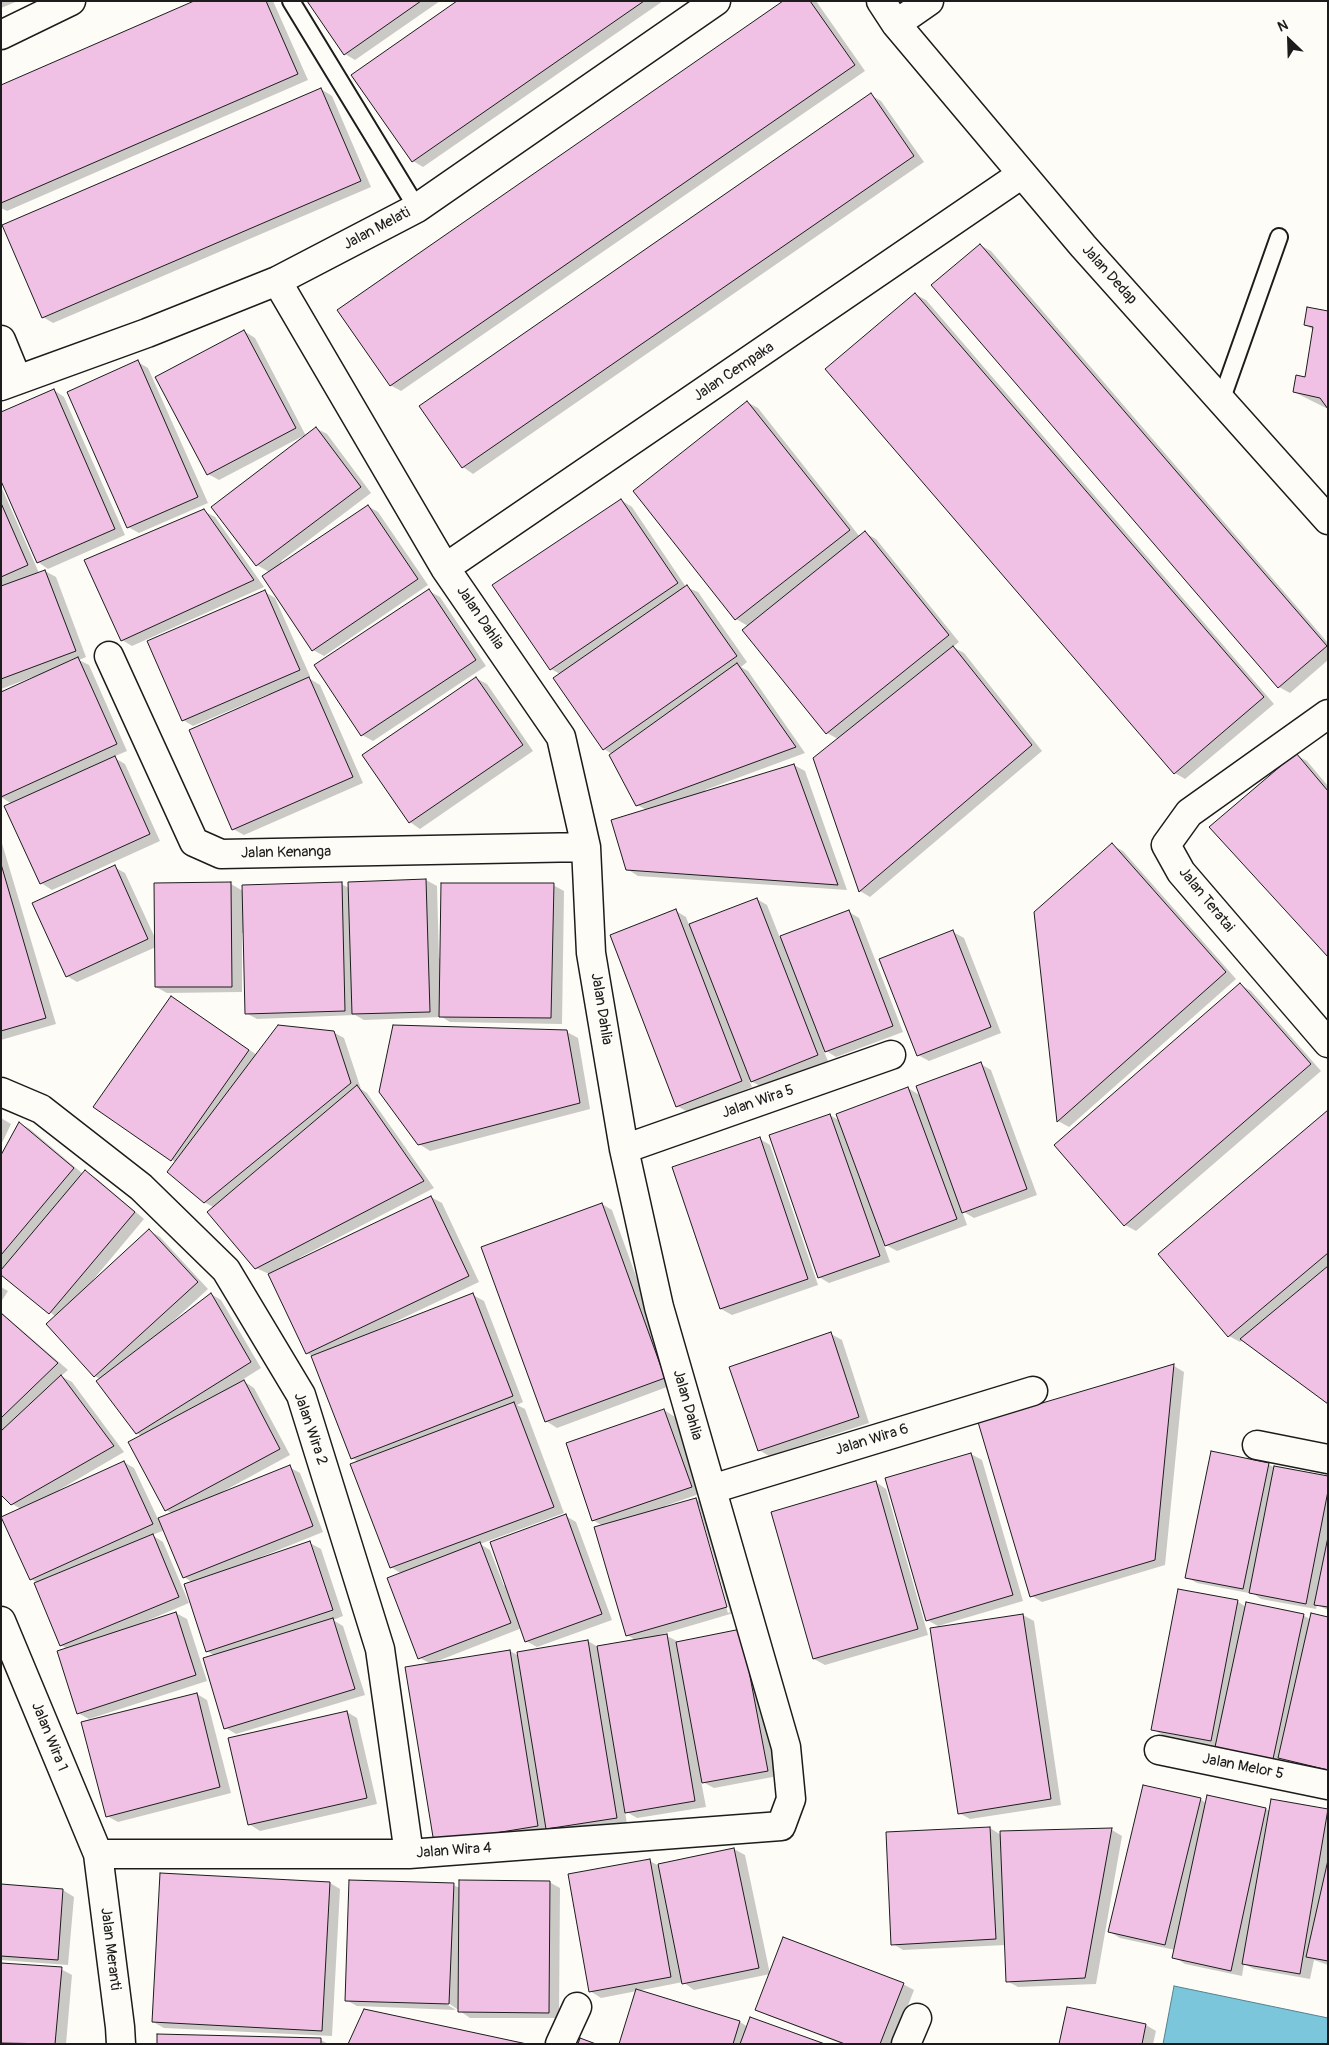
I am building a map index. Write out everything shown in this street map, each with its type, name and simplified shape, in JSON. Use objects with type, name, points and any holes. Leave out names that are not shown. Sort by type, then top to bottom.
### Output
[{"type":"street","points":[[1,35],[71,1]]},
{"type":"street","name":"Jalan Melati","points":[[9,382],[148,332],[277,281],[417,208],[716,1]]},
{"type":"street","name":"Jalan Dedap","points":[[880,1],[896,24],[1083,246],[1328,520]]},
{"type":"street","points":[[896,24],[929,1]]},
{"type":"street","name":"Jalan Cempaka","points":[[445,568],[1022,174]]},
{"type":"street","name":"Jalan Dahlia","points":[[277,281],[445,568],[561,737],[586,847],[591,953],[624,1149],[659,1307],[786,1747],[791,1799]]},
{"type":"street","points":[[1,340],[9,382]]},
{"type":"street","name":"Jalan Kenanga","points":[[109,656],[194,842],[221,854],[586,847]]},
{"type":"street","name":"Jalan Teratai","points":[[1328,714],[1189,813],[1166,845],[1181,872],[1328,1043]]},
{"type":"street","name":"Jalan Wira 5","points":[[624,1149],[891,1056]]},
{"type":"street","name":"Jalan Wira 2","points":[[1,1092],[41,1109],[141,1186],[226,1270],[301,1395],[380,1649],[409,1854]]},
{"type":"street","name":"Jalan Wira 6","points":[[712,1489],[1033,1391]]},
{"type":"street","points":[[1257,1446],[1328,1458]]},
{"type":"street","name":"Jalan Wira 1","points":[[1,1621],[98,1854]]},
{"type":"street","name":"Jalan Melor 5","points":[[1158,1750],[1328,1784]]},
{"type":"street","name":"Jalan Wira 4","points":[[98,1854],[409,1854],[781,1826],[791,1799]]},
{"type":"street","name":"Jalan Meranti","points":[[98,1854],[121,2044]]},
{"type":"street","points":[[560,2044],[577,2007]]},
{"type":"street","points":[[906,2044],[917,2018]]},
{"type":"lane","points":[[291,1],[417,208]]},
{"type":"lane","points":[[1221,401],[1279,237]]},
{"type":"water","points":[[1174,1986],[1328,2018],[1328,2044],[1163,2044]]},
{"type":"building","points":[[194,1],[266,1],[298,74],[1,203],[1,85]]},
{"type":"building","points":[[307,1],[421,1],[344,55]]},
{"type":"building","points":[[457,1],[644,1],[412,162],[351,75]]},
{"type":"building","points":[[783,1],[810,1],[855,65],[390,386],[337,310]]},
{"type":"building","points":[[321,88],[361,181],[42,318],[2,225]]},
{"type":"building","points":[[871,93],[914,156],[462,468],[419,406]]},
{"type":"building","points":[[980,244],[1327,646],[1278,688],[931,285]]},
{"type":"building","points":[[915,293],[1264,697],[1174,774],[825,369]]},
{"type":"building","points":[[1307,307],[1328,311],[1328,409],[1320,398],[1293,392],[1296,375],[1305,377],[1313,327],[1304,325]]},
{"type":"building","points":[[244,330],[296,428],[207,475],[155,377]]},
{"type":"building","points":[[138,360],[198,497],[127,528],[67,392]]},
{"type":"building","points":[[54,389],[115,529],[37,563],[1,481],[1,412]]},
{"type":"building","points":[[747,401],[850,530],[735,620],[633,491]]},
{"type":"building","points":[[316,427],[361,487],[256,566],[211,507]]},
{"type":"building","points":[[621,499],[678,583],[550,670],[492,585]]},
{"type":"building","points":[[1,503],[28,565],[1,577]]},
{"type":"building","points":[[368,505],[418,579],[312,651],[262,576]]},
{"type":"building","points":[[204,509],[254,580],[121,641],[84,560]]},
{"type":"building","points":[[865,531],[949,635],[826,734],[742,630]]},
{"type":"building","points":[[45,570],[76,651],[1,679],[1,586]]},
{"type":"building","points":[[687,585],[737,656],[603,750],[553,678]]},
{"type":"building","points":[[429,589],[476,660],[361,736],[314,665]]},
{"type":"building","points":[[265,590],[300,670],[182,721],[147,641]]},
{"type":"building","points":[[953,646],[1032,745],[859,892],[813,758]]},
{"type":"building","points":[[78,657],[117,744],[1,797],[1,692]]},
{"type":"building","points":[[737,663],[796,747],[636,806],[609,755]]},
{"type":"building","points":[[309,677],[353,777],[232,830],[189,730]]},
{"type":"building","points":[[476,677],[523,745],[409,823],[362,755]]},
{"type":"building","points":[[1296,753],[1328,791],[1328,957],[1209,827]]},
{"type":"building","points":[[115,756],[150,834],[40,884],[4,806]]},
{"type":"building","points":[[794,764],[838,885],[626,870],[611,820]]},
{"type":"building","points":[[1112,843],[1226,972],[1057,1122],[1034,912]]},
{"type":"building","points":[[1,864],[46,1018],[1,1031]]},
{"type":"building","points":[[115,865],[148,939],[66,977],[32,903]]},
{"type":"building","points":[[426,879],[430,1012],[352,1014],[348,882]]},
{"type":"building","points":[[231,882],[232,987],[155,987],[154,883]]},
{"type":"building","points":[[342,882],[345,1011],[245,1014],[242,885]]},
{"type":"building","points":[[441,883],[554,883],[551,1018],[439,1017]]},
{"type":"building","points":[[757,898],[818,1055],[751,1082],[689,924]]},
{"type":"building","points":[[676,909],[742,1081],[676,1107],[610,935]]},
{"type":"building","points":[[849,910],[893,1026],[825,1052],[780,936]]},
{"type":"building","points":[[953,930],[991,1027],[917,1056],[879,959]]},
{"type":"building","points":[[1240,983],[1311,1064],[1124,1226],[1054,1145]]},
{"type":"building","points":[[171,996],[249,1050],[171,1161],[93,1107]]},
{"type":"building","points":[[278,1025],[334,1031],[351,1083],[204,1203],[167,1172]]},
{"type":"building","points":[[393,1025],[567,1030],[580,1103],[418,1145],[379,1092]]},
{"type":"building","points":[[981,1062],[1027,1189],[962,1213],[916,1086]]},
{"type":"building","points":[[357,1085],[424,1181],[255,1269],[207,1212]]},
{"type":"building","points":[[908,1087],[957,1219],[885,1246],[836,1114]]},
{"type":"building","points":[[1328,1110],[1328,1253],[1228,1337],[1158,1254]]},
{"type":"building","points":[[830,1114],[880,1256],[818,1278],[769,1135]]},
{"type":"building","points":[[19,1122],[74,1168],[1,1255],[1,1155]]},
{"type":"building","points":[[760,1137],[808,1279],[720,1309],[672,1167]]},
{"type":"building","points":[[85,1170],[135,1212],[49,1314],[1,1275],[1,1270]]},
{"type":"building","points":[[431,1196],[469,1276],[306,1354],[268,1274]]},
{"type":"building","points":[[602,1203],[665,1378],[545,1422],[481,1247]]},
{"type":"building","points":[[149,1229],[198,1282],[94,1377],[46,1324]]},
{"type":"building","points":[[1328,1266],[1328,1404],[1240,1339]]},
{"type":"building","points":[[211,1293],[251,1362],[136,1434],[96,1381]]},
{"type":"building","points":[[473,1293],[513,1396],[351,1459],[311,1356]]},
{"type":"building","points":[[1,1313],[58,1363],[1,1418]]},
{"type":"building","points":[[831,1332],[859,1417],[758,1451],[729,1367]]},
{"type":"building","points":[[1174,1364],[1155,1560],[1030,1597],[978,1422]]},
{"type":"building","points":[[61,1375],[114,1446],[11,1505],[1,1495],[1,1431]]},
{"type":"building","points":[[244,1380],[280,1449],[165,1511],[128,1442]]},
{"type":"building","points":[[514,1402],[554,1507],[390,1568],[350,1464]]},
{"type":"building","points":[[664,1409],[692,1487],[592,1521],[566,1443]]},
{"type":"building","points":[[1211,1451],[1269,1463],[1243,1589],[1185,1578]]},
{"type":"building","points":[[971,1453],[1013,1595],[926,1621],[885,1478]]},
{"type":"building","points":[[124,1461],[153,1524],[30,1580],[1,1517]]},
{"type":"building","points":[[290,1465],[313,1526],[183,1578],[158,1518]]},
{"type":"building","points":[[1274,1466],[1328,1476],[1328,1491],[1306,1604],[1249,1593]]},
{"type":"building","points":[[876,1481],[918,1629],[813,1659],[771,1512]]},
{"type":"building","points":[[696,1498],[727,1607],[626,1636],[594,1527]]},
{"type":"building","points":[[566,1514],[602,1614],[525,1642],[490,1542]]},
{"type":"building","points":[[153,1534],[179,1597],[60,1646],[34,1583]]},
{"type":"building","points":[[1328,1537],[1328,1607],[1314,1605]]},
{"type":"building","points":[[310,1541],[333,1610],[206,1652],[184,1584]]},
{"type":"building","points":[[480,1542],[511,1623],[418,1659],[387,1578]]},
{"type":"building","points":[[1178,1589],[1238,1600],[1211,1741],[1151,1730]]},
{"type":"building","points":[[1246,1602],[1304,1614],[1273,1759],[1215,1747]]},
{"type":"building","points":[[176,1612],[196,1675],[77,1714],[57,1651]]},
{"type":"building","points":[[1311,1613],[1328,1617],[1328,1770],[1278,1758]]},
{"type":"building","points":[[1023,1614],[1051,1799],[958,1814],[930,1628]]},
{"type":"building","points":[[333,1618],[355,1689],[224,1729],[203,1658]]},
{"type":"building","points":[[741,1629],[768,1771],[702,1783],[676,1642]]},
{"type":"building","points":[[667,1634],[695,1801],[625,1813],[597,1646]]},
{"type":"building","points":[[588,1640],[617,1818],[546,1829],[517,1652]]},
{"type":"building","points":[[510,1650],[538,1826],[434,1843],[405,1667]]},
{"type":"building","points":[[197,1693],[220,1787],[106,1817],[81,1722]]},
{"type":"building","points":[[347,1711],[367,1798],[248,1825],[228,1738]]},
{"type":"building","points":[[1143,1785],[1201,1798],[1165,1945],[1108,1932]]},
{"type":"building","points":[[1207,1795],[1266,1808],[1231,1971],[1172,1958]]},
{"type":"building","points":[[1271,1799],[1328,1809],[1300,1974],[1242,1964]]},
{"type":"building","points":[[990,1827],[996,1939],[891,1945],[886,1832]]},
{"type":"building","points":[[1112,1828],[1085,1978],[1006,1982],[1000,1831]]},
{"type":"building","points":[[734,1848],[759,1968],[682,1984],[658,1864]]},
{"type":"building","points":[[650,1859],[671,1977],[589,1992],[568,1874]]},
{"type":"building","points":[[1328,1860],[1328,1961],[1306,1957]]},
{"type":"building","points":[[160,1873],[330,1882],[322,2031],[152,2022]]},
{"type":"building","points":[[349,1880],[454,1883],[449,2004],[345,2001]]},
{"type":"building","points":[[459,1880],[550,1881],[549,2013],[458,2012]]},
{"type":"building","points":[[1,1884],[63,1889],[58,1960],[1,1956]]},
{"type":"building","points":[[783,1937],[904,1983],[880,2044],[845,2044],[755,2010]]},
{"type":"building","points":[[1,1963],[62,1967],[55,2044],[1,2043]]},
{"type":"building","points":[[636,1989],[740,2021],[733,2044],[619,2044]]},
{"type":"building","points":[[1067,2007],[1146,2024],[1142,2044],[1059,2044]]},
{"type":"building","points":[[364,2009],[527,2044],[348,2044]]},
{"type":"building","points":[[750,2017],[825,2044],[740,2044]]},
{"type":"building","points":[[157,2034],[321,2038],[321,2044],[157,2044]]},
{"type":"building","points":[[580,2038],[596,2044],[578,2044]]}]
